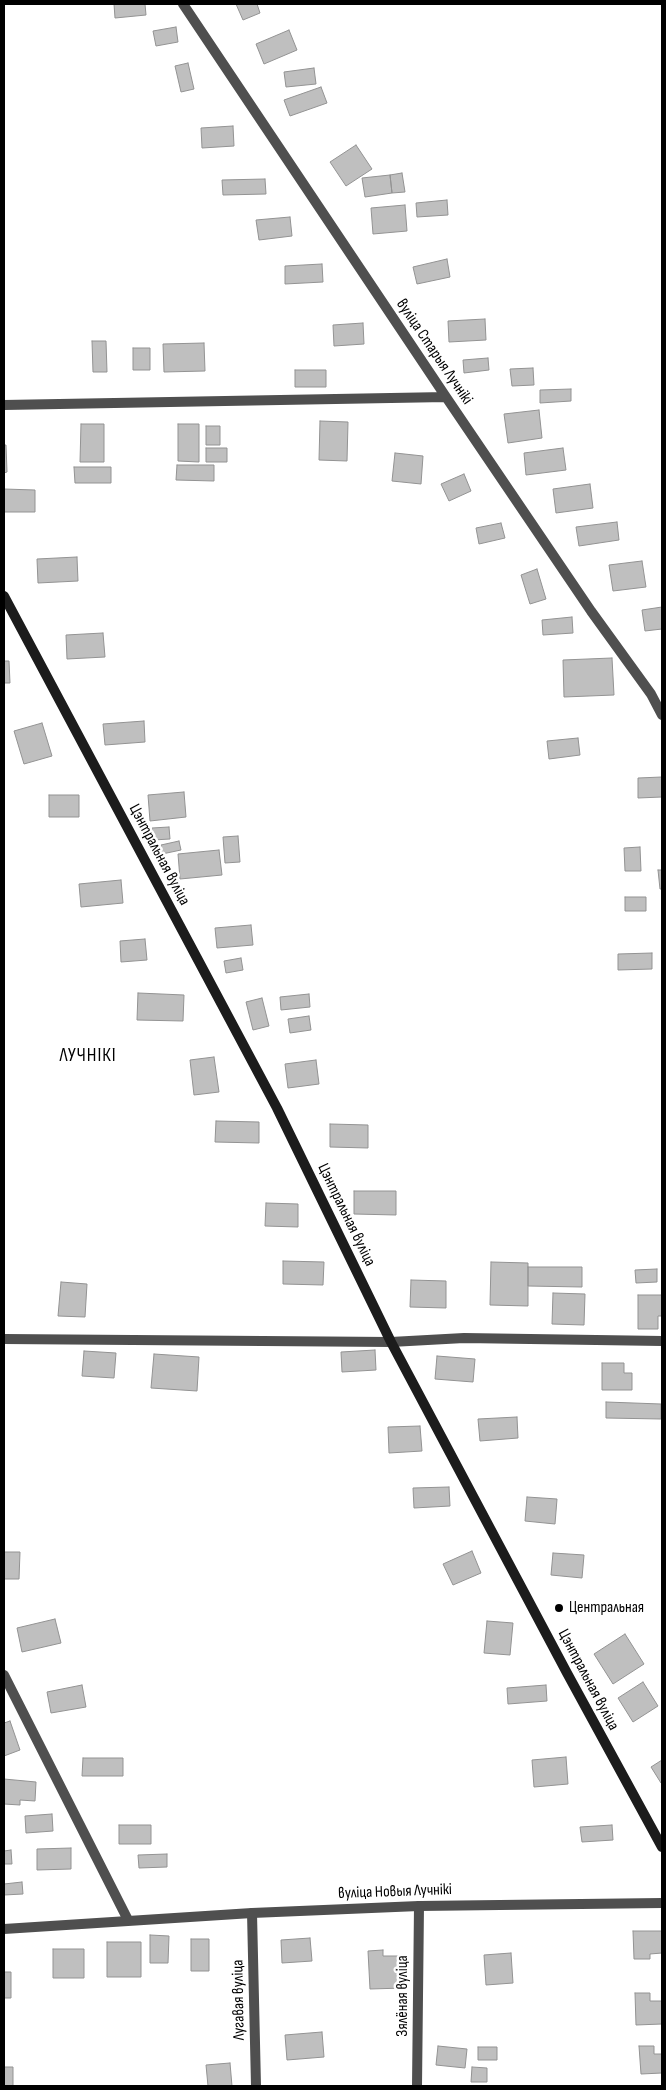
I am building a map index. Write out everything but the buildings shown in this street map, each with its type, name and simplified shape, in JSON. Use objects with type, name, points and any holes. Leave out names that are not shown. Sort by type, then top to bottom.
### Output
[{"type":"main road","name":"Цэнтральная вуліца","points":[[4,596],[277,1108],[391,1342],[662,1847]]},
{"type":"street","name":"вуліца Старыя Лучнікі","points":[[183,4],[591,611],[651,694],[662,715]]},
{"type":"street","points":[[4,405],[446,397]]},
{"type":"street","points":[[4,1339],[391,1342],[464,1338],[662,1341]]},
{"type":"street","points":[[4,1675],[128,1920]]},
{"type":"street","name":"вуліца Новыя Лучнікі","points":[[4,1929],[252,1913],[419,1906],[662,1903]]},
{"type":"street","name":"Зялёная вуліца","points":[[417,2086],[419,1906]]},
{"type":"street","name":"Лугавая вуліца","points":[[252,1913],[256,2086]]},
{"type":"place","name":"Центральная","points":[[559,1608]]},
{"type":"district","name":"ЛУЧНІКІ","points":[[88,1056]]}]
